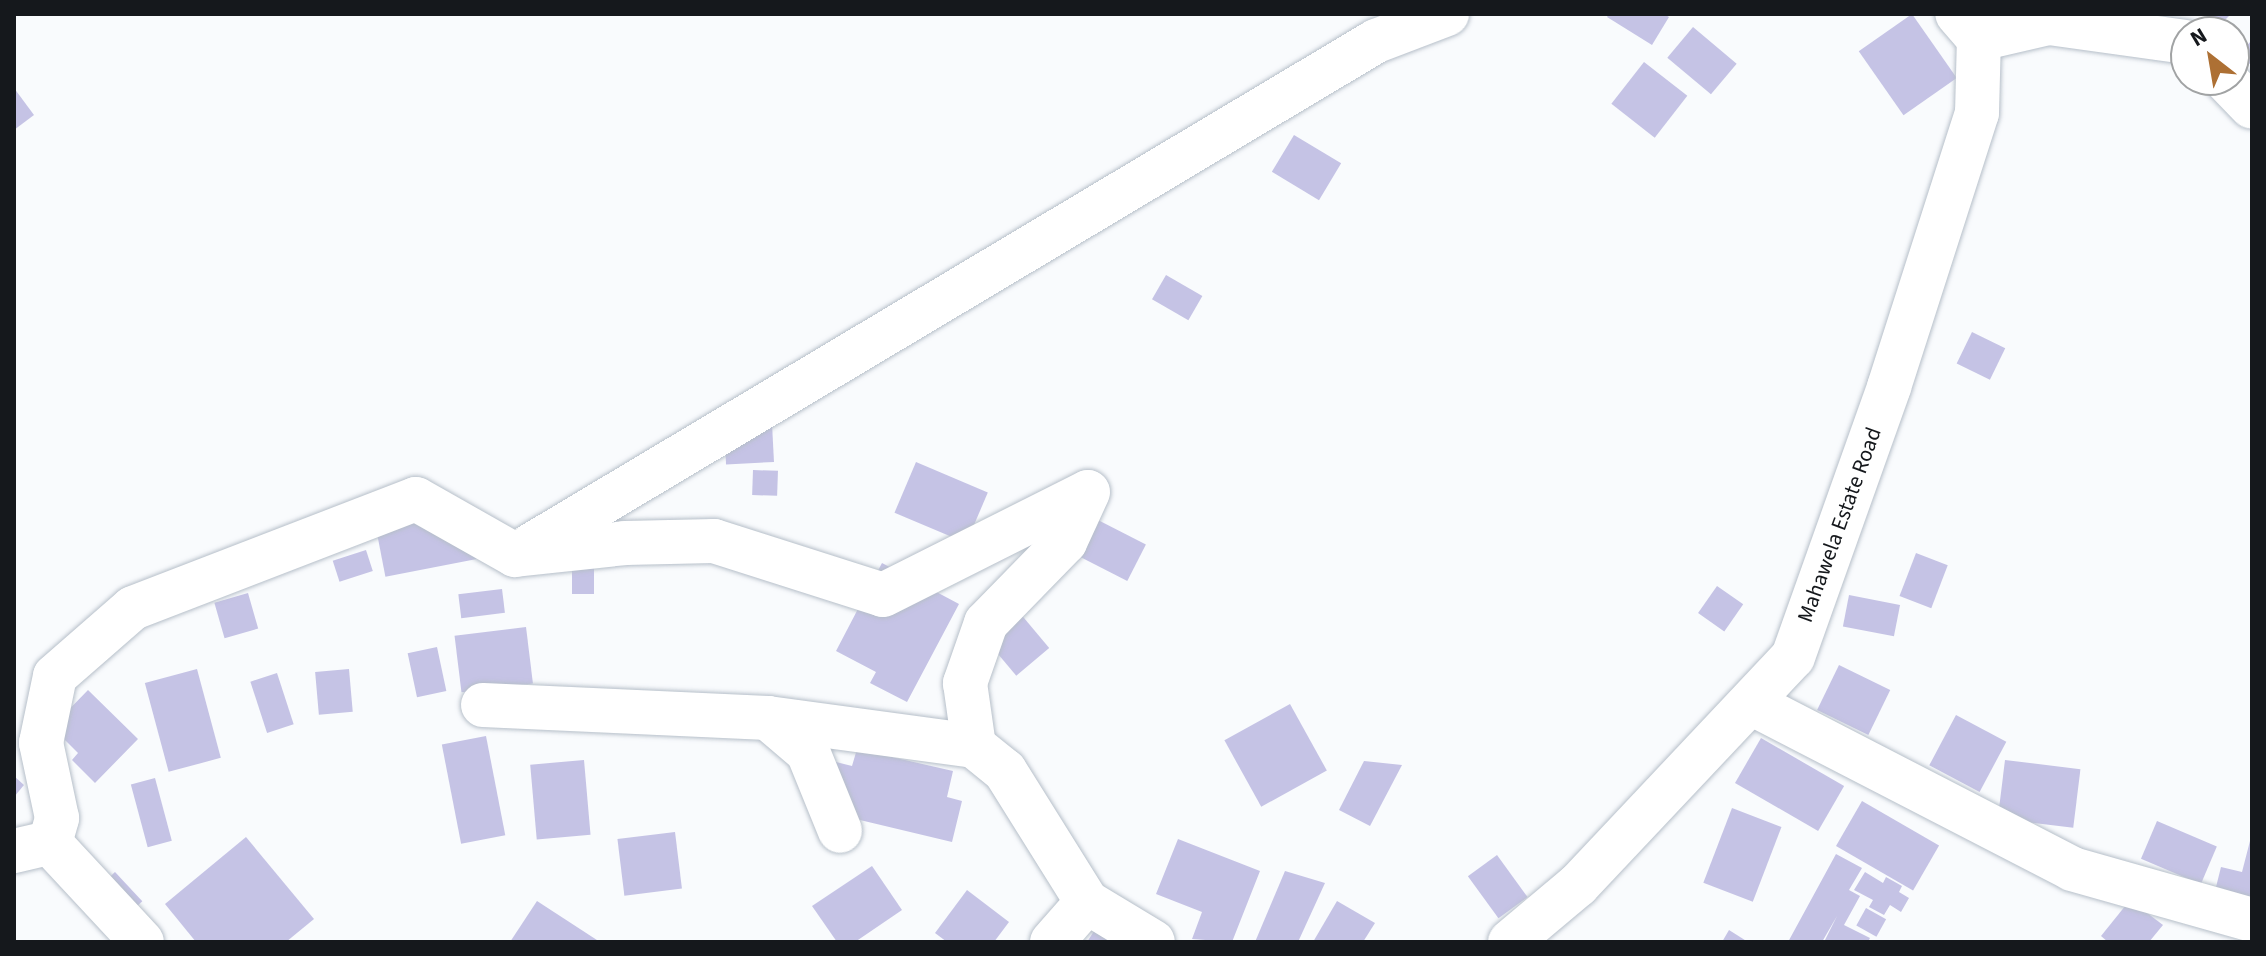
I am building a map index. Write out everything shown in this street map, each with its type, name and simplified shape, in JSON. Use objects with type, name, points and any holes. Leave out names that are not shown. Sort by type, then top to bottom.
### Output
[{"type":"street","points":[[515,555],[1376,41],[1447,14]]},
{"type":"street","points":[[1968,26],[2049,23],[2170,40]]},
{"type":"street","name":"Mahawela Estate Road","points":[[1510,942],[1578,885],[1793,657],[1889,387],[1977,113],[1968,26]]},
{"type":"street","points":[[142,942],[32,847],[57,818],[41,743],[55,676],[133,608],[416,499],[515,555],[625,543],[714,541],[883,595],[1088,492],[1065,542],[986,623],[965,683],[974,746]]},
{"type":"street","points":[[1751,703],[2072,869],[2252,920]]},
{"type":"street","points":[[483,705],[768,718],[974,746],[1005,771],[1087,902],[1153,942]]},
{"type":"street","points":[[768,718],[808,752],[840,831]]},
{"type":"street","points":[[1052,942],[1087,902]]},
{"type":"building","points":[[1609,14],[1664,14],[1669,17],[1652,45],[1607,17]]},
{"type":"building","points":[[1912,14],[1957,78],[1903,115],[1859,51]]},
{"type":"building","points":[[2204,14],[2231,14],[2229,16]]},
{"type":"building","points":[[1693,27],[1737,64],[1711,94],[1667,58]]},
{"type":"building","points":[[2252,40],[2252,66],[2250,64]]},
{"type":"building","points":[[1644,62],[1687,96],[1655,138],[1611,104]]},
{"type":"building","points":[[14,88],[34,115],[14,130]]},
{"type":"building","points":[[1294,135],[1341,163],[1319,200],[1272,172]]},
{"type":"building","points":[[1166,275],[1202,296],[1188,320],[1152,299]]},
{"type":"building","points":[[1972,332],[2005,348],[1990,380],[1957,363]]},
{"type":"building","points":[[772,424],[774,462],[726,464],[724,427]]},
{"type":"building","points":[[916,462],[988,492],[966,543],[895,513]]},
{"type":"building","points":[[753,470],[778,471],[777,496],[752,495]]},
{"type":"building","points":[[467,509],[477,559],[385,577],[376,527]]},
{"type":"building","points":[[1096,519],[1146,544],[1127,581],[1077,556]]},
{"type":"building","points":[[366,550],[373,571],[340,582],[333,561]]},
{"type":"building","points":[[1916,553],[1948,565],[1931,608],[1900,596]]},
{"type":"building","points":[[572,561],[594,561],[594,594],[572,594]]},
{"type":"building","points":[[882,563],[959,604],[907,702],[870,683],[876,672],[836,651]]},
{"type":"building","points":[[1717,586],[1743,604],[1724,631],[1698,613]]},
{"type":"building","points":[[502,589],[505,613],[461,618],[458,594]]},
{"type":"building","points":[[248,593],[258,629],[225,638],[214,603]]},
{"type":"building","points":[[1849,595],[1900,605],[1894,636],[1843,626]]},
{"type":"building","points":[[1019,612],[1049,648],[1016,676],[986,640]]},
{"type":"building","points":[[526,627],[533,684],[461,692],[455,636]]},
{"type":"building","points":[[437,647],[446,691],[417,697],[408,653]]},
{"type":"building","points":[[1839,665],[1890,690],[1868,735],[1817,710]]},
{"type":"building","points":[[197,669],[221,758],[169,772],[145,683]]},
{"type":"building","points":[[349,669],[353,712],[319,715],[315,672]]},
{"type":"building","points":[[277,673],[294,724],[267,733],[250,682]]},
{"type":"building","points":[[88,690],[138,739],[95,783],[72,760],[78,753],[52,727]]},
{"type":"building","points":[[1290,704],[1327,770],[1261,807],[1224,740]]},
{"type":"building","points":[[1956,715],[2006,742],[1980,792],[1929,765]]},
{"type":"building","points":[[486,736],[505,835],[461,844],[442,745]]},
{"type":"building","points":[[1761,738],[1844,786],[1818,831],[1735,783]]},
{"type":"building","points":[[857,749],[953,771],[947,797],[962,801],[952,842],[839,815],[829,793],[836,762],[852,766]]},
{"type":"building","points":[[584,760],[591,835],[537,839],[530,765]]},
{"type":"building","points":[[2005,760],[2080,769],[2073,828],[1998,819]]},
{"type":"building","points":[[1364,761],[1402,765],[1370,826],[1339,810]]},
{"type":"building","points":[[14,776],[24,785],[14,797]]},
{"type":"building","points":[[155,778],[172,841],[148,847],[131,784]]},
{"type":"building","points":[[1862,801],[1939,846],[1913,891],[1836,846]]},
{"type":"building","points":[[1732,808],[1781,827],[1753,902],[1703,883]]},
{"type":"building","points":[[2157,821],[2217,846],[2201,884],[2141,859]]},
{"type":"building","points":[[675,832],[682,889],[624,896],[617,839]]},
{"type":"building","points":[[246,837],[314,919],[286,942],[196,942],[165,904]]},
{"type":"building","points":[[2251,837],[2252,904],[2214,895],[2221,867],[2242,872]]},
{"type":"building","points":[[1178,839],[1260,871],[1232,942],[1192,939],[1202,912],[1156,894]]},
{"type":"building","points":[[1836,854],[1862,868],[1849,890],[1860,896],[1844,925],[1870,938],[1868,942],[1824,942],[1837,916],[1822,942],[1788,942]]},
{"type":"building","points":[[1497,855],[1528,897],[1498,918],[1468,876]]},
{"type":"building","points":[[872,866],[902,910],[855,942],[837,942],[812,906]]},
{"type":"building","points":[[1285,871],[1325,883],[1298,942],[1255,942]]},
{"type":"building","points":[[115,872],[142,901],[128,914],[101,885]]},
{"type":"building","points":[[1865,872],[1883,883],[1886,877],[1902,886],[1899,892],[1909,898],[1901,912],[1890,905],[1884,915],[1869,907],[1873,900],[1854,890]]},
{"type":"building","points":[[967,890],[1009,922],[994,942],[947,942],[935,933]]},
{"type":"building","points":[[2130,900],[2163,925],[2149,942],[2108,942],[2101,936]]},
{"type":"building","points":[[537,901],[600,942],[510,942]]},
{"type":"building","points":[[1337,901],[1375,923],[1363,942],[1313,942]]},
{"type":"building","points":[[1866,908],[1886,919],[1876,937],[1856,925]]},
{"type":"building","points":[[1096,928],[1116,942],[1087,942]]},
{"type":"building","points":[[1729,930],[1748,942],[1722,942]]}]
